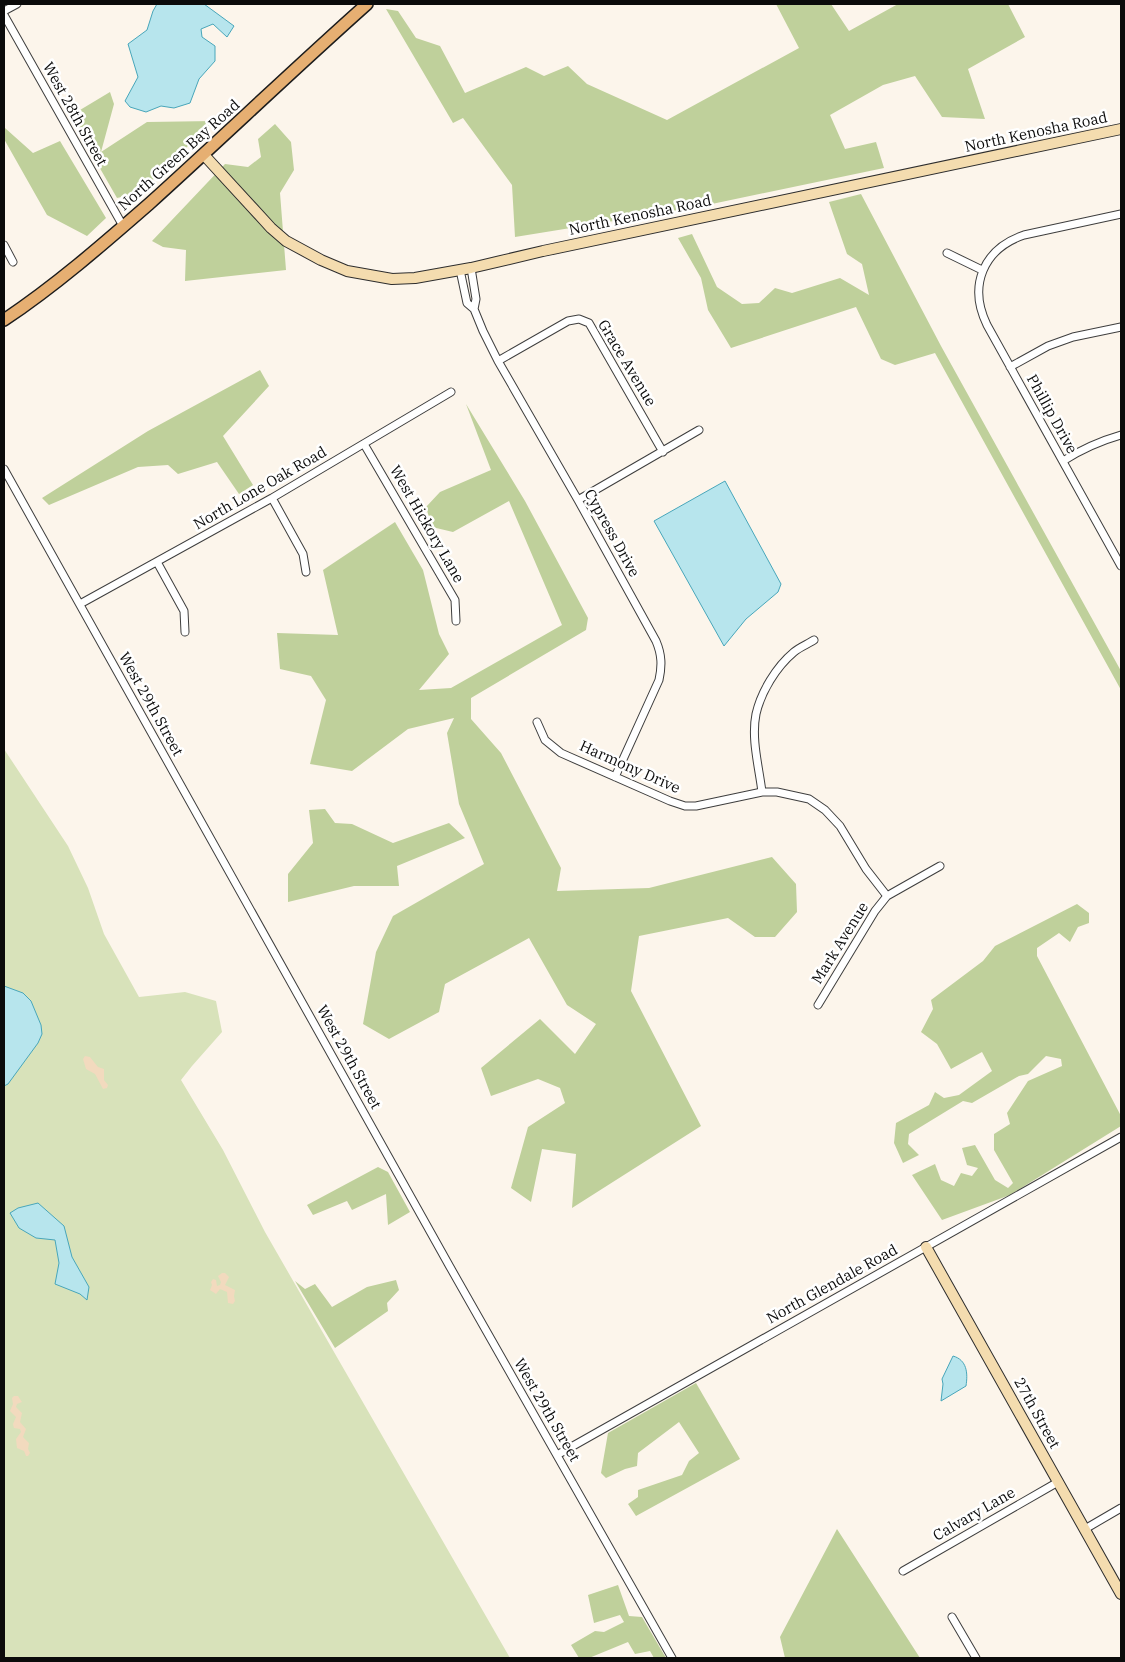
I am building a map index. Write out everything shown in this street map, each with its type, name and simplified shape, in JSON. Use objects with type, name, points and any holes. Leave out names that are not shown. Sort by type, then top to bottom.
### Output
[{"type":"main road","name":"North Green Bay Road","points":[[4,320],[58,280],[123,226],[204,155],[367,4]]},
{"type":"street","points":[[4,11],[17,4]]},
{"type":"street","name":"West 28th Street","points":[[4,15],[123,226]]},
{"type":"street","name":"North Kenosha Road","points":[[204,155],[271,228],[286,241],[347,271],[392,279],[416,278],[471,268],[543,251],[1121,129]]},
{"type":"street","name":"Phillip Drive","points":[[1121,214],[1024,235],[1010,240],[997,249],[982,270],[979,283],[980,312],[1121,566]]},
{"type":"street","points":[[4,245],[13,262]]},
{"type":"street","points":[[947,253],[982,270]]},
{"type":"street","name":"Cypress Drive","points":[[471,268],[476,300],[474,309]]},
{"type":"street","name":"Cypress Drive","points":[[460,270],[467,304],[474,309],[498,361],[578,500],[656,641],[660,652],[662,666],[659,680],[615,777]]},
{"type":"street","name":"Grace Avenue","points":[[498,361],[568,321],[579,319],[589,323],[663,452]]},
{"type":"street","points":[[1010,368],[1048,346],[1073,337],[1121,327]]},
{"type":"street","name":"North Lone Oak Road","points":[[80,604],[272,498],[451,392]]},
{"type":"street","points":[[578,500],[699,430]]},
{"type":"street","points":[[1063,461],[1095,444],[1121,436]]},
{"type":"street","name":"West Hickory Lane","points":[[364,444],[455,600],[456,621]]},
{"type":"street","name":"West 29th Street","points":[[4,469],[672,1658]]},
{"type":"street","points":[[272,498],[303,554],[306,572]]},
{"type":"street","points":[[157,562],[184,611],[185,632]]},
{"type":"street","points":[[762,792],[756,740],[756,714],[766,687],[778,668],[794,652],[814,640]]},
{"type":"street","name":"Harmony Drive","points":[[537,722],[545,740],[561,752],[685,806],[706,804],[762,792],[778,792],[809,799],[825,810],[840,826],[866,869],[887,896]]},
{"type":"street","name":"Mark Avenue","points":[[818,1005],[875,911],[887,896],[940,866]]},
{"type":"street","name":"North Glendale Road","points":[[557,1455],[1121,1137]]},
{"type":"street","name":"27th Street","points":[[926,1247],[1121,1594]]},
{"type":"street","name":"Calvary Lane","points":[[903,1570],[1058,1482]]},
{"type":"street","points":[[1085,1528],[1121,1508]]},
{"type":"street","points":[[952,1616],[976,1658]]},
{"type":"green space","points":[[776,4],[831,4],[849,31],[898,4],[1008,4],[1025,37],[968,69],[985,119],[942,117],[915,76],[883,85],[830,115],[845,149],[876,142],[884,168],[688,209],[515,237],[512,185],[463,118],[453,123],[386,9],[398,11],[416,38],[440,46],[465,93],[526,67],[544,76],[568,66],[587,84],[667,120],[799,48]]},
{"type":"green space","points":[[110,92],[114,104],[101,152],[147,122],[214,121],[139,193],[117,198],[70,116]]},
{"type":"green space","points":[[275,124],[291,142],[294,170],[280,193],[286,270],[185,281],[186,250],[163,247],[152,241],[225,164],[248,167],[261,157],[258,139]]},
{"type":"green space","points":[[5,128],[33,153],[60,141],[106,218],[87,236],[47,215],[4,139]]},
{"type":"green space","points":[[861,194],[941,346],[1121,671],[1121,690],[935,353],[895,365],[881,359],[856,307],[731,348],[708,310],[701,278],[678,238],[692,234],[717,287],[742,304],[759,303],[775,288],[792,293],[840,278],[869,295],[862,264],[847,254],[829,202]]},
{"type":"green space","points":[[260,370],[269,386],[223,436],[253,485],[239,494],[217,462],[178,474],[168,465],[138,467],[49,505],[42,498],[148,431]]},
{"type":"green space","points":[[466,404],[525,501],[588,618],[586,630],[471,698],[471,719],[501,753],[561,868],[557,891],[649,888],[772,857],[796,884],[797,912],[775,937],[755,937],[728,918],[639,936],[631,991],[701,1126],[572,1208],[576,1154],[542,1149],[531,1202],[511,1188],[528,1127],[565,1103],[560,1088],[538,1079],[491,1096],[481,1068],[540,1019],[575,1054],[596,1024],[567,1005],[529,938],[445,984],[439,1012],[389,1039],[363,1024],[376,952],[393,916],[484,864],[459,804],[447,733],[454,718],[408,729],[352,771],[310,764],[326,700],[311,676],[280,669],[277,633],[338,635],[323,570],[395,522],[423,570],[439,634],[449,654],[419,690],[451,688],[562,625],[509,501],[453,532],[432,527],[426,507],[440,492],[491,470]]},
{"type":"green space","points":[[4,749],[68,846],[88,888],[104,934],[139,997],[185,992],[216,1001],[222,1032],[181,1080],[223,1150],[265,1232],[510,1658],[4,1658]]},
{"type":"green space","points":[[325,809],[335,823],[352,824],[393,843],[449,823],[465,838],[397,866],[399,886],[354,886],[288,902],[288,874],[313,843],[309,810]]},
{"type":"green space","points":[[1077,904],[1089,913],[1089,923],[1078,927],[1070,942],[1059,933],[1037,948],[1037,956],[1121,1116],[1121,1126],[1010,1195],[942,1220],[912,1175],[935,1164],[941,1180],[954,1186],[961,1173],[972,1176],[978,1168],[967,1165],[962,1148],[975,1145],[995,1180],[1008,1188],[1013,1183],[994,1150],[994,1134],[1010,1124],[1007,1113],[1028,1081],[1062,1066],[1061,1059],[1046,1056],[1028,1074],[1019,1076],[972,1103],[963,1101],[909,1134],[908,1144],[919,1155],[903,1163],[894,1143],[896,1123],[929,1105],[935,1092],[944,1098],[959,1095],[992,1071],[982,1052],[951,1069],[937,1044],[921,1032],[933,1009],[931,1000],[983,961],[995,946]]},
{"type":"green space","points":[[378,1167],[388,1172],[410,1212],[388,1225],[386,1194],[352,1210],[347,1201],[313,1215],[307,1205]]},
{"type":"green space","points":[[396,1280],[399,1290],[387,1303],[388,1311],[335,1348],[295,1281],[305,1289],[315,1284],[332,1307],[367,1287]]},
{"type":"green space","points":[[696,1383],[740,1459],[636,1516],[628,1504],[638,1497],[638,1490],[682,1475],[689,1461],[699,1453],[679,1422],[638,1453],[637,1466],[625,1469],[606,1478],[601,1473],[608,1433]]},
{"type":"green space","points":[[837,1529],[920,1658],[785,1658],[780,1637]]},
{"type":"green space","points":[[618,1585],[629,1616],[642,1617],[666,1658],[654,1658],[650,1651],[635,1654],[628,1642],[589,1658],[579,1658],[571,1645],[595,1631],[604,1632],[624,1622],[620,1615],[594,1623],[588,1595]]},
{"type":"sand","points":[[85,1056],[90,1057],[98,1067],[104,1069],[104,1080],[108,1085],[107,1088],[103,1089],[95,1074],[86,1069],[83,1059]]},
{"type":"sand","points":[[222,1273],[229,1277],[225,1285],[235,1290],[235,1301],[233,1304],[228,1303],[227,1292],[220,1289],[216,1294],[210,1290],[213,1279],[216,1280],[217,1286],[220,1285],[221,1282],[218,1276]]},
{"type":"sand","points":[[14,1396],[18,1396],[22,1402],[17,1404],[16,1407],[22,1413],[20,1422],[26,1429],[23,1437],[29,1443],[28,1449],[30,1453],[28,1456],[26,1456],[24,1451],[17,1448],[16,1439],[21,1432],[20,1429],[14,1428],[13,1424],[16,1417],[10,1411]]},
{"type":"water","points":[[157,4],[204,4],[234,26],[227,37],[213,24],[201,29],[202,37],[215,46],[215,61],[199,79],[190,103],[174,108],[161,106],[146,112],[130,107],[125,101],[138,77],[128,44],[147,30]]},
{"type":"water","points":[[725,481],[781,584],[778,592],[746,619],[724,646],[654,521]]},
{"type":"water","points":[[4,986],[23,993],[31,1001],[41,1025],[42,1034],[38,1043],[8,1084],[4,1086]]},
{"type":"water","points":[[38,1203],[64,1226],[72,1257],[89,1287],[87,1300],[80,1294],[55,1284],[59,1263],[55,1240],[36,1238],[19,1228],[10,1213],[18,1208]]},
{"type":"water","points":[[953,1356],[958,1358],[966,1368],[966,1386],[941,1401],[942,1379]]}]
